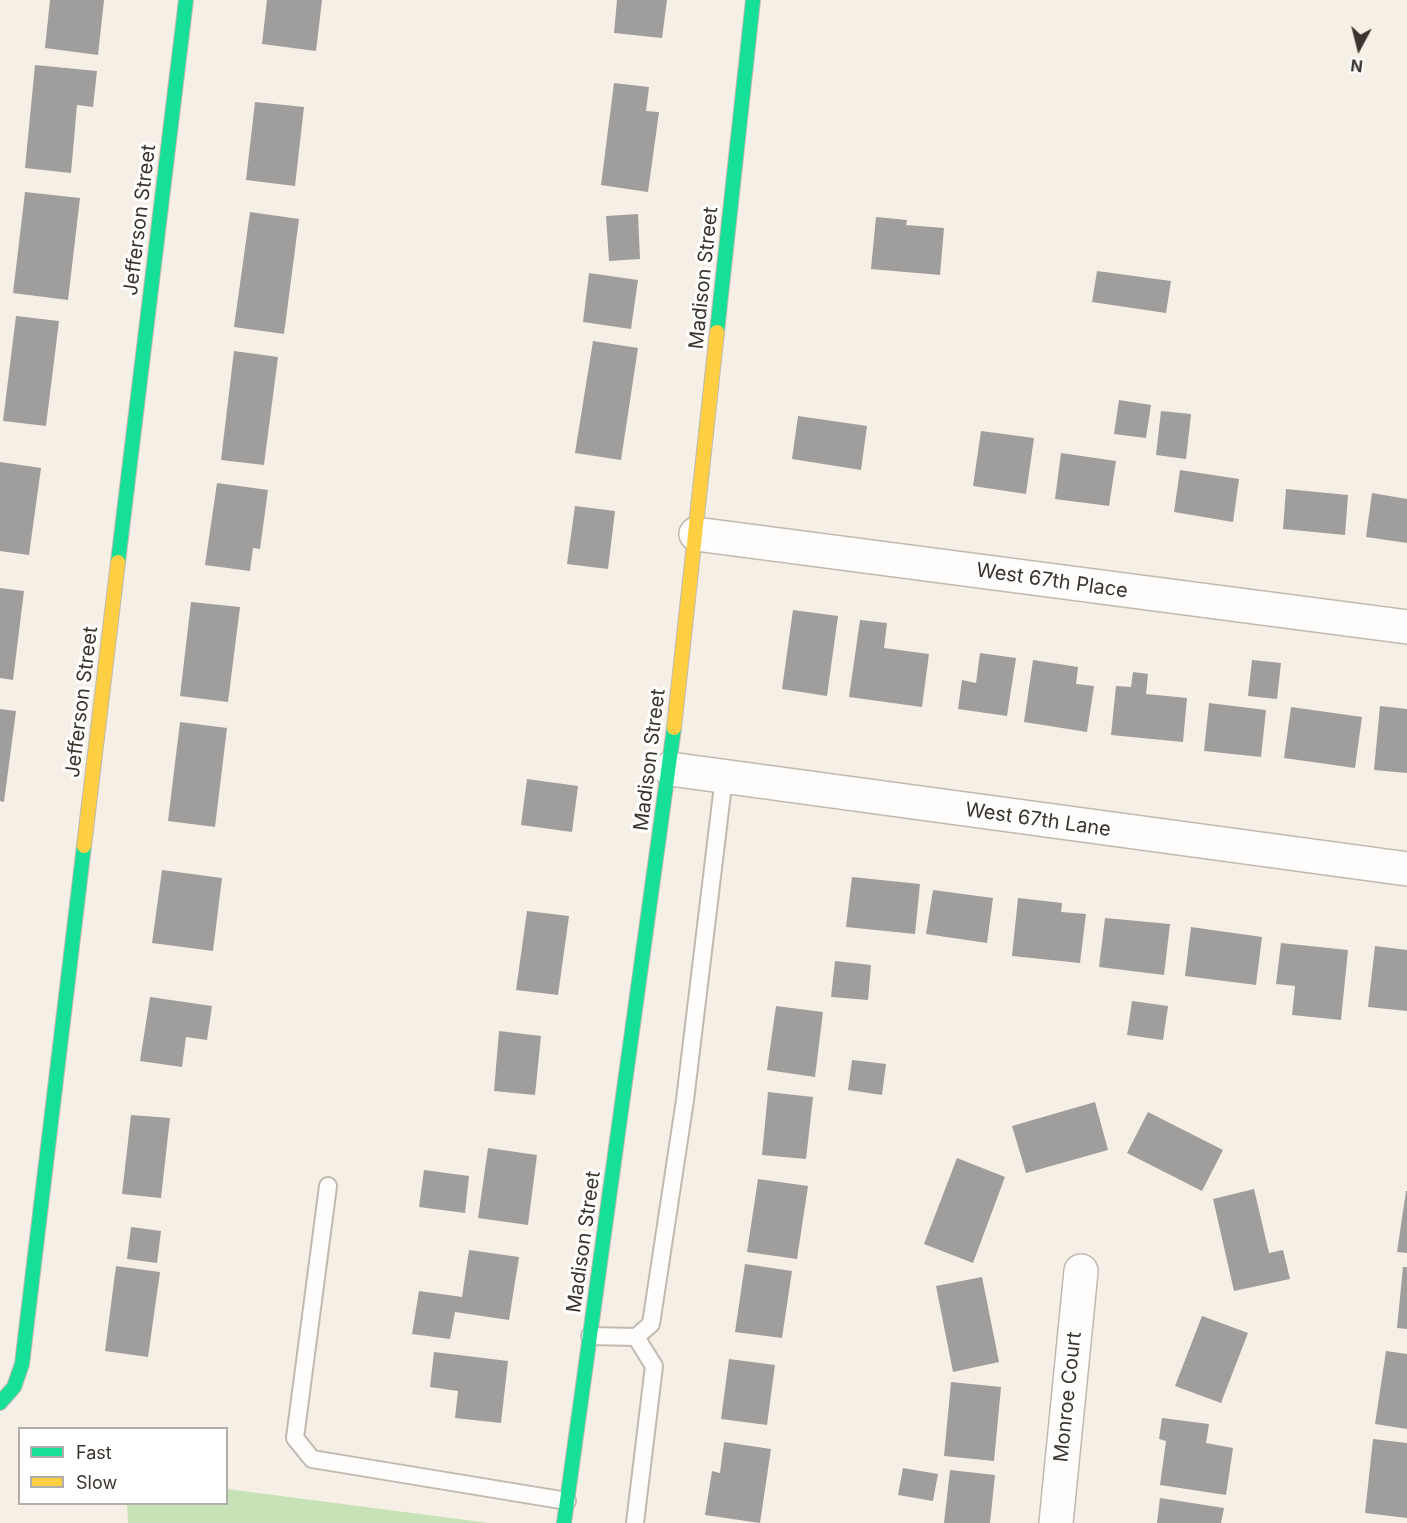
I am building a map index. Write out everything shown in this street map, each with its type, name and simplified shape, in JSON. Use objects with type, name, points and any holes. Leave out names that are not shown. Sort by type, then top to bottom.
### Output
[{"type":"street","name":"Jefferson Street","points":[[0,1403],[14,1387],[22,1364],[186,0]]},
{"type":"street","name":"Madison Street","points":[[564,1523],[670,769],[753,0]]},
{"type":"street","name":"West 67th Place","points":[[696,534],[1407,627]]},
{"type":"street","name":"West 67th Lane","points":[[670,769],[1407,869]]},
{"type":"street","name":"Monroe Court","points":[[1056,1523],[1081,1271]]},
{"type":"lane","points":[[590,1336],[636,1337],[651,1324],[708,926],[724,777]]},
{"type":"lane","points":[[328,1186],[295,1438],[312,1459],[567,1501]]},
{"type":"lane","points":[[635,1523],[654,1366],[636,1337]]},
{"type":"green space","points":[[228,1489],[489,1523],[128,1523],[127,1505],[228,1505]]},
{"type":"building","points":[[50,0],[104,0],[98,55],[45,48]]},
{"type":"building","points":[[267,0],[322,0],[316,51],[262,44]]},
{"type":"building","points":[[617,0],[667,0],[662,38],[614,33]]},
{"type":"building","points":[[35,65],[97,71],[93,107],[77,105],[71,173],[25,168]]},
{"type":"building","points":[[614,83],[649,87],[646,111],[659,112],[648,192],[601,185]]},
{"type":"building","points":[[255,102],[304,107],[295,186],[246,180]]},
{"type":"building","points":[[25,192],[80,198],[68,300],[13,293]]},
{"type":"building","points":[[250,212],[299,219],[284,334],[234,327]]},
{"type":"building","points":[[638,214],[640,259],[609,261],[606,216]]},
{"type":"building","points":[[876,217],[907,220],[906,225],[944,228],[940,275],[871,269]]},
{"type":"building","points":[[1097,271],[1171,281],[1166,313],[1092,302]]},
{"type":"building","points":[[589,273],[638,280],[631,329],[583,322]]},
{"type":"building","points":[[16,316],[59,321],[46,426],[3,421]]},
{"type":"building","points":[[593,341],[638,348],[621,460],[575,453]]},
{"type":"building","points":[[234,351],[278,357],[264,465],[221,460]]},
{"type":"building","points":[[1119,400],[1151,405],[1146,438],[1114,434]]},
{"type":"building","points":[[1161,411],[1191,414],[1186,459],[1156,455]]},
{"type":"building","points":[[798,416],[867,426],[861,470],[792,459]]},
{"type":"building","points":[[981,431],[1034,438],[1026,494],[973,486]]},
{"type":"building","points":[[1061,453],[1116,461],[1109,506],[1055,499]]},
{"type":"building","points":[[0,462],[41,468],[29,555],[0,551]]},
{"type":"building","points":[[1180,470],[1239,479],[1233,522],[1174,512]]},
{"type":"building","points":[[217,483],[268,490],[260,549],[253,548],[250,571],[205,565]]},
{"type":"building","points":[[1286,489],[1348,495],[1345,535],[1283,529]]},
{"type":"building","points":[[1372,493],[1407,499],[1407,543],[1366,537]]},
{"type":"building","points":[[575,506],[615,511],[608,569],[567,564]]},
{"type":"building","points":[[0,588],[24,591],[13,680],[0,678]]},
{"type":"building","points":[[191,602],[240,607],[228,702],[180,696]]},
{"type":"building","points":[[793,610],[838,616],[827,696],[782,689]]},
{"type":"building","points":[[860,620],[887,623],[884,648],[929,654],[922,707],[849,697]]},
{"type":"building","points":[[980,653],[1016,658],[1007,716],[958,709],[962,680],[976,683]]},
{"type":"building","points":[[1033,660],[1078,667],[1076,684],[1094,686],[1087,732],[1024,722]]},
{"type":"building","points":[[1252,660],[1281,663],[1277,699],[1248,696]]},
{"type":"building","points":[[1133,672],[1148,674],[1146,694],[1187,698],[1183,742],[1111,735],[1116,686],[1131,687]]},
{"type":"building","points":[[1209,703],[1266,710],[1261,757],[1204,751]]},
{"type":"building","points":[[1380,706],[1407,709],[1407,773],[1374,770]]},
{"type":"building","points":[[1291,707],[1362,717],[1355,768],[1284,758]]},
{"type":"building","points":[[0,709],[16,711],[4,802],[0,801]]},
{"type":"building","points":[[180,722],[227,728],[215,827],[168,821]]},
{"type":"building","points":[[527,779],[578,786],[572,832],[521,825]]},
{"type":"building","points":[[162,870],[222,878],[213,951],[152,943]]},
{"type":"building","points":[[852,877],[920,884],[915,934],[846,927]]},
{"type":"building","points":[[933,890],[993,898],[987,943],[926,934]]},
{"type":"building","points":[[1018,898],[1062,903],[1061,912],[1086,914],[1080,963],[1012,956]]},
{"type":"building","points":[[527,911],[569,916],[558,995],[516,990]]},
{"type":"building","points":[[1105,918],[1170,924],[1164,975],[1099,967]]},
{"type":"building","points":[[1191,927],[1262,937],[1256,985],[1185,976]]},
{"type":"building","points":[[1281,943],[1348,950],[1341,1020],[1292,1015],[1295,986],[1276,984]]},
{"type":"building","points":[[1375,946],[1407,950],[1407,1011],[1368,1007]]},
{"type":"building","points":[[835,961],[871,965],[868,1000],[831,997]]},
{"type":"building","points":[[150,997],[212,1006],[207,1040],[186,1037],[182,1067],[140,1061]]},
{"type":"building","points":[[1132,1001],[1168,1006],[1163,1040],[1127,1035]]},
{"type":"building","points":[[776,1006],[823,1012],[815,1077],[767,1070]]},
{"type":"building","points":[[499,1031],[541,1036],[535,1095],[494,1091]]},
{"type":"building","points":[[852,1060],[886,1064],[882,1095],[848,1090]]},
{"type":"building","points":[[768,1092],[813,1097],[806,1159],[762,1155]]},
{"type":"building","points":[[1095,1102],[1108,1150],[1026,1173],[1012,1126]]},
{"type":"building","points":[[1148,1112],[1223,1150],[1202,1191],[1127,1153]]},
{"type":"building","points":[[131,1115],[170,1118],[161,1198],[122,1194]]},
{"type":"building","points":[[488,1148],[537,1155],[528,1225],[478,1218]]},
{"type":"building","points":[[957,1158],[1005,1177],[973,1263],[924,1244]]},
{"type":"building","points":[[424,1170],[469,1176],[465,1213],[419,1207]]},
{"type":"building","points":[[758,1179],[808,1186],[797,1259],[747,1252]]},
{"type":"building","points":[[1254,1189],[1269,1253],[1283,1250],[1290,1279],[1234,1291],[1213,1199]]},
{"type":"building","points":[[1407,1191],[1407,1253],[1397,1252]]},
{"type":"building","points":[[131,1227],[161,1231],[157,1263],[127,1259]]},
{"type":"building","points":[[469,1250],[519,1257],[509,1320],[455,1312],[450,1339],[412,1334],[419,1291],[462,1297]]},
{"type":"building","points":[[745,1264],[792,1271],[782,1338],[735,1332]]},
{"type":"building","points":[[116,1266],[160,1272],[148,1357],[105,1351]]},
{"type":"building","points":[[1403,1267],[1407,1267],[1407,1329],[1397,1328]]},
{"type":"building","points":[[982,1277],[999,1362],[953,1372],[936,1286]]},
{"type":"building","points":[[1202,1316],[1248,1333],[1221,1403],[1175,1386]]},
{"type":"building","points":[[1386,1351],[1407,1354],[1407,1429],[1375,1424]]},
{"type":"building","points":[[434,1352],[508,1361],[501,1423],[455,1418],[458,1391],[430,1387]]},
{"type":"building","points":[[729,1359],[775,1365],[767,1425],[721,1419]]},
{"type":"building","points":[[951,1382],[1001,1387],[994,1461],[944,1456]]},
{"type":"building","points":[[1162,1418],[1209,1424],[1206,1443],[1233,1448],[1226,1495],[1160,1485],[1166,1441],[1159,1439]]},
{"type":"building","points":[[1373,1439],[1407,1443],[1407,1518],[1365,1513]]},
{"type":"building","points":[[724,1442],[771,1449],[760,1523],[705,1515],[712,1471],[720,1473]]},
{"type":"building","points":[[903,1468],[938,1474],[933,1501],[898,1495]]},
{"type":"building","points":[[950,1470],[995,1475],[990,1523],[944,1523]]},
{"type":"building","points":[[1160,1498],[1224,1508],[1221,1523],[1157,1523]]},
{"type":"traffic: fast","points":[[118,562],[186,0]]},
{"type":"traffic: fast","points":[[717,332],[753,0]]},
{"type":"traffic: fast","points":[[564,1523],[674,728]]},
{"type":"traffic: fast","points":[[0,1403],[14,1387],[22,1364],[84,846]]},
{"type":"traffic: slow","points":[[674,728],[717,332]]},
{"type":"traffic: slow","points":[[84,846],[118,562]]}]
